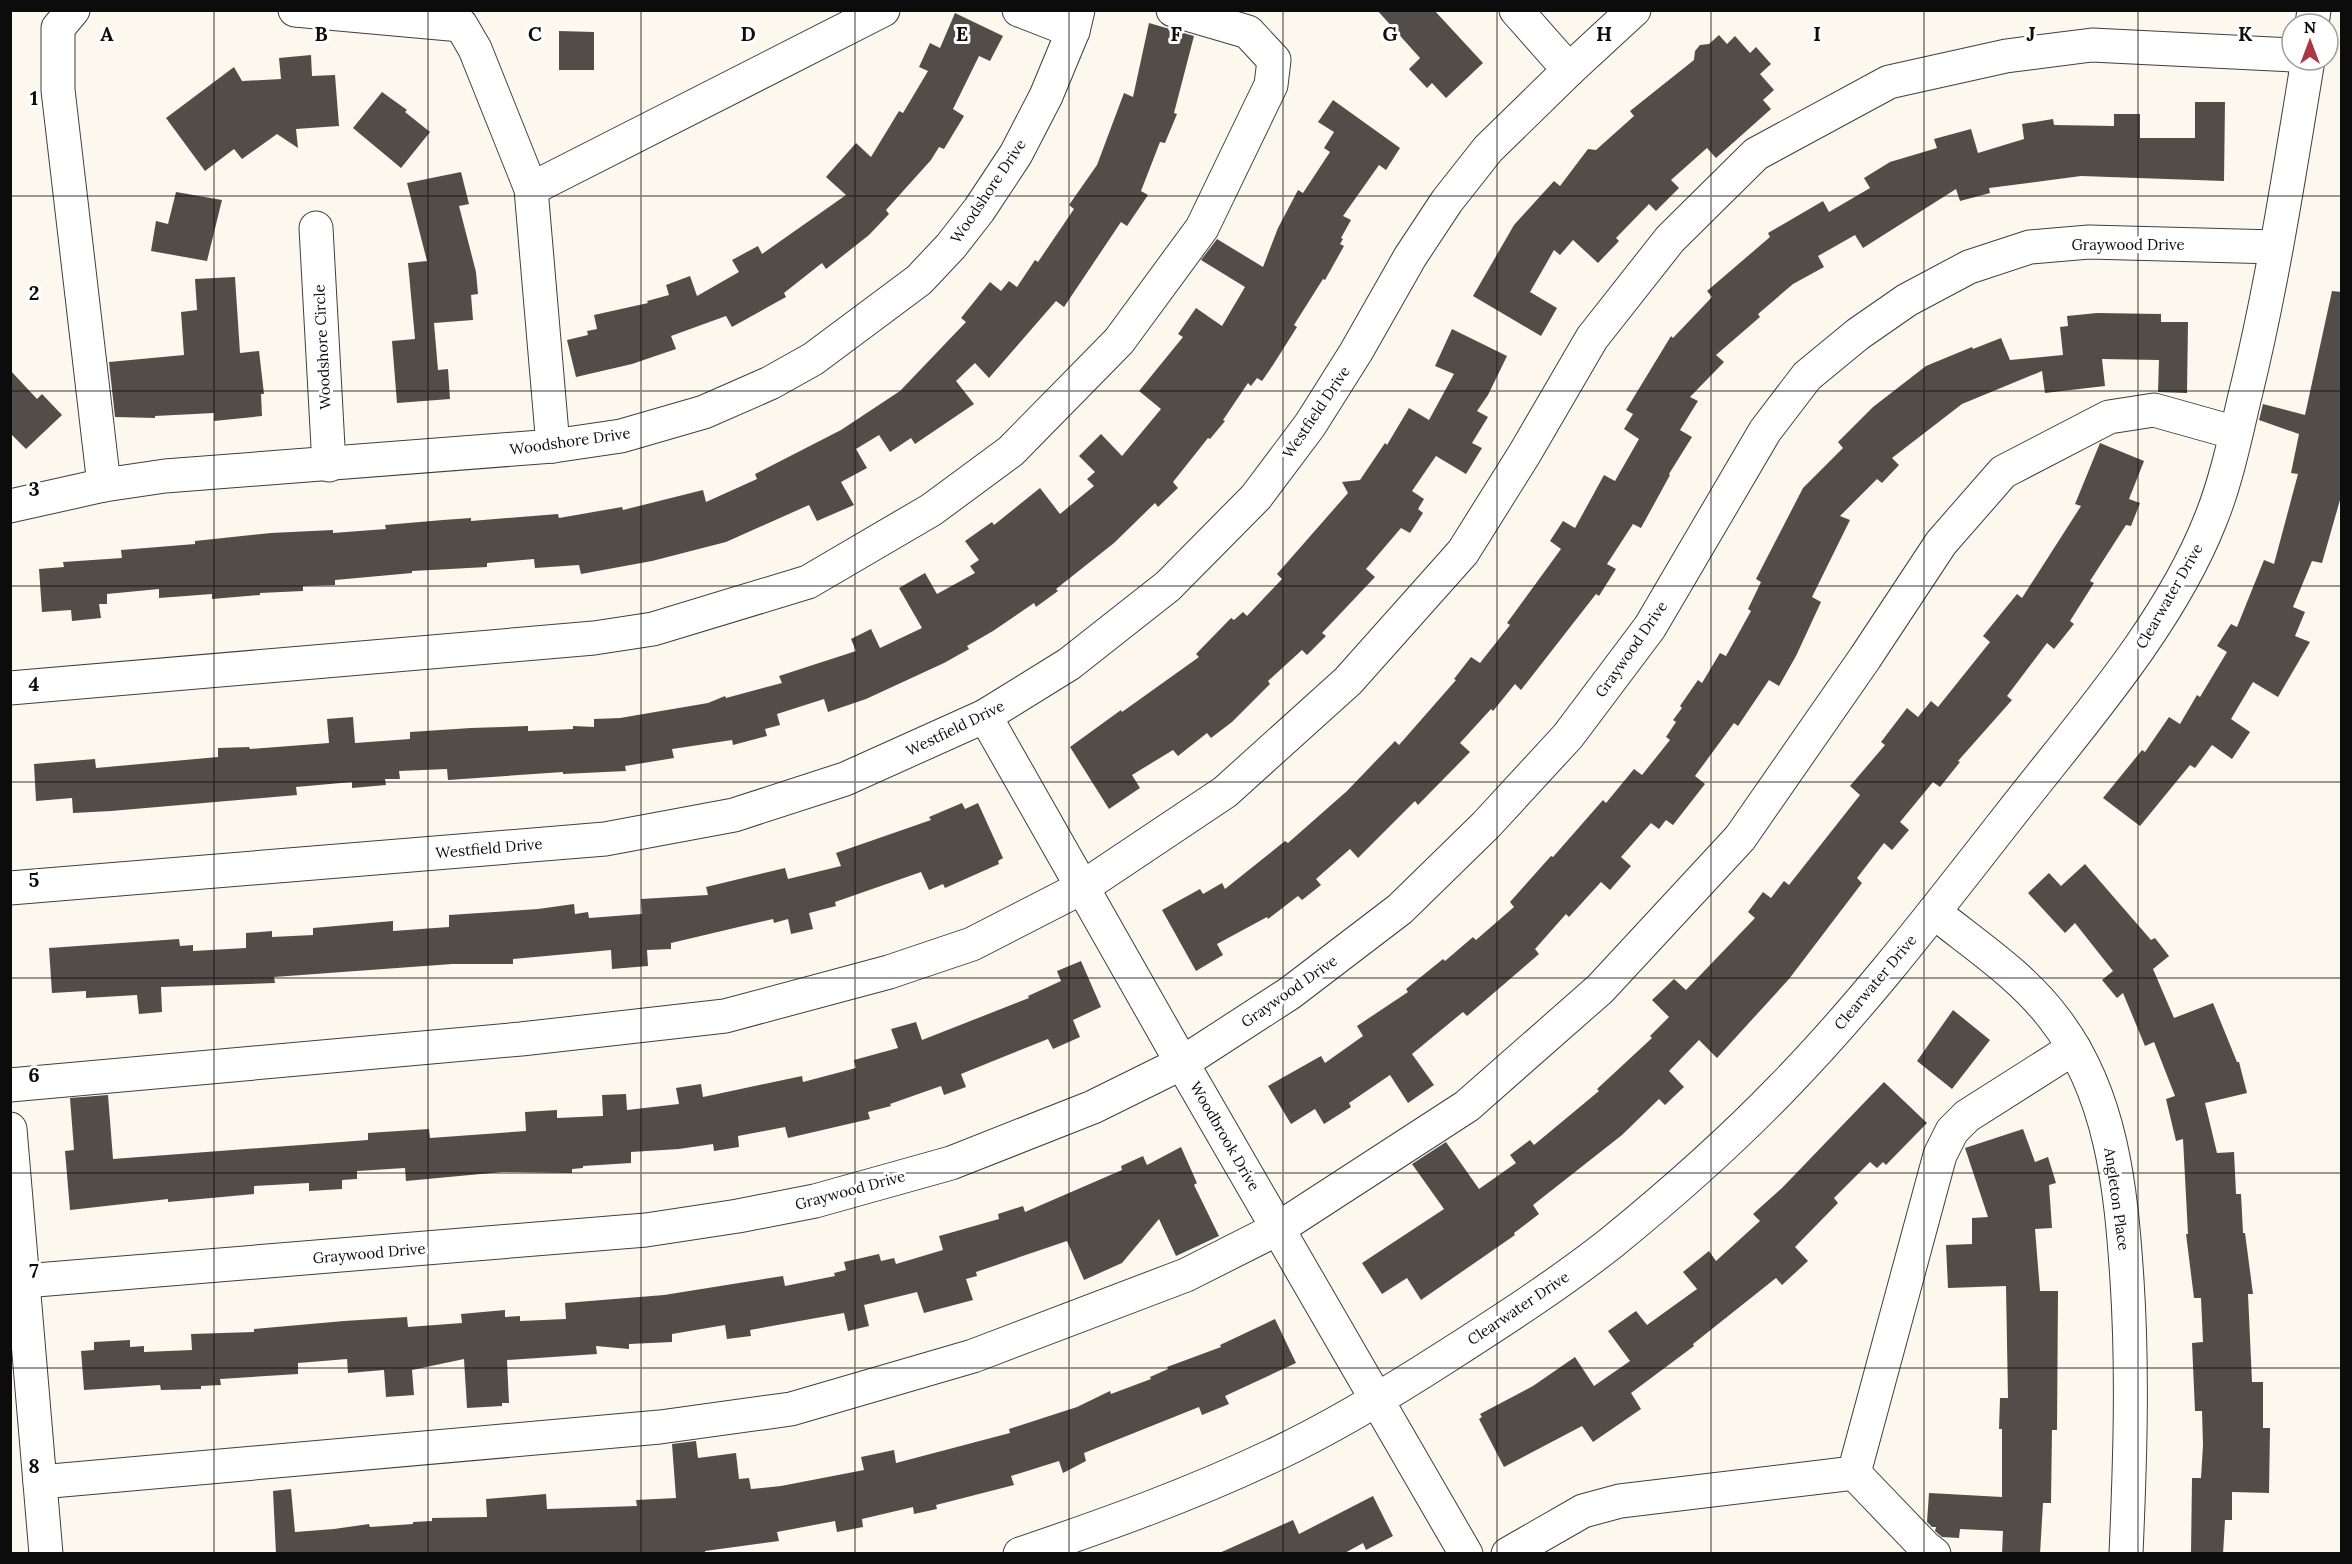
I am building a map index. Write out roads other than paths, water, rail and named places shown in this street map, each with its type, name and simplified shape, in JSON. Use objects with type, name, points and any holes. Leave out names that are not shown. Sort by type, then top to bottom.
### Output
[{"type":"street","points":[[73,10],[58,28],[58,90],[104,485]]},
{"type":"street","points":[[296,10],[461,25],[475,50],[531,189],[553,446]]},
{"type":"street","points":[[531,189],[883,10]]},
{"type":"street","points":[[1019,10],[1076,21]]},
{"type":"street","points":[[10,688],[594,638],[653,629],[808,582],[931,510],[1011,451],[1119,341],[1202,228],[1271,86],[1274,60],[1248,32],[1173,10]]},
{"type":"street","points":[[1516,10],[1569,70]]},
{"type":"street","name":"Westfield Drive","points":[[10,888],[605,839],[734,815],[834,783],[985,716],[1070,664],[1168,586],[1256,497],[1310,425],[1356,352],[1410,257],[1447,201],[1488,149],[1634,10]]},
{"type":"street","name":"Woodshore Drive","points":[[10,506],[104,485],[165,476],[553,446],[621,436],[704,411],[770,383],[813,359],[919,280],[951,246],[1016,154],[1046,96],[1076,21]]},
{"type":"street","points":[[10,1085],[521,1039],[725,1016],[890,972],[972,944],[1083,887],[1225,792],[1348,681],[1463,552],[1525,453],[1592,338],[1670,239],[1756,154],[1889,82],[2006,56],[2092,45],[2280,54]]},
{"type":"street","name":"Clearwater Drive","points":[[1020,1554],[1190,1492],[1276,1454],[1379,1400],[1531,1301],[1610,1243],[1696,1170],[1780,1090],[1839,1027],[1934,912],[2141,646],[2179,584],[2211,520],[2257,348],[2306,72]]},
{"type":"street","name":"Woodshore Circle","points":[[316,228],[329,465]]},
{"type":"street","name":"Graywood Drive","points":[[24,1281],[646,1230],[738,1216],[815,1201],[951,1163],[1093,1107],[1182,1063],[1290,993],[1400,909],[1494,817],[1568,736],[1650,627],[1765,431],[1807,376],[1858,334],[1907,300],[1969,267],[2030,247],[2089,242],[2276,247]]},
{"type":"street","points":[[40,1482],[660,1427],[791,1409],[973,1356],[1186,1275],[1279,1228],[1467,1106],[1600,989],[1740,838],[1865,658],[1941,543],[2003,472],[2109,417],[2154,410],[2236,433]]},
{"type":"street","name":"Woodbrook Drive","points":[[985,716],[1182,1063],[1467,1554]]},
{"type":"street","name":"Angleton Place","points":[[1934,912],[2019,980],[2054,1017],[2074,1048],[2092,1085],[2107,1129],[2116,1173],[2125,1247],[2130,1331],[2131,1424],[2126,1554]]},
{"type":"street","points":[[1854,1473],[1940,1155],[1952,1131],[1967,1116],[2074,1048]]},
{"type":"street","points":[[10,1129],[46,1554]]},
{"type":"street","points":[[1508,1554],[1583,1511],[1620,1501],[1854,1473]]},
{"type":"street","points":[[1854,1473],[1934,1554]]}]
